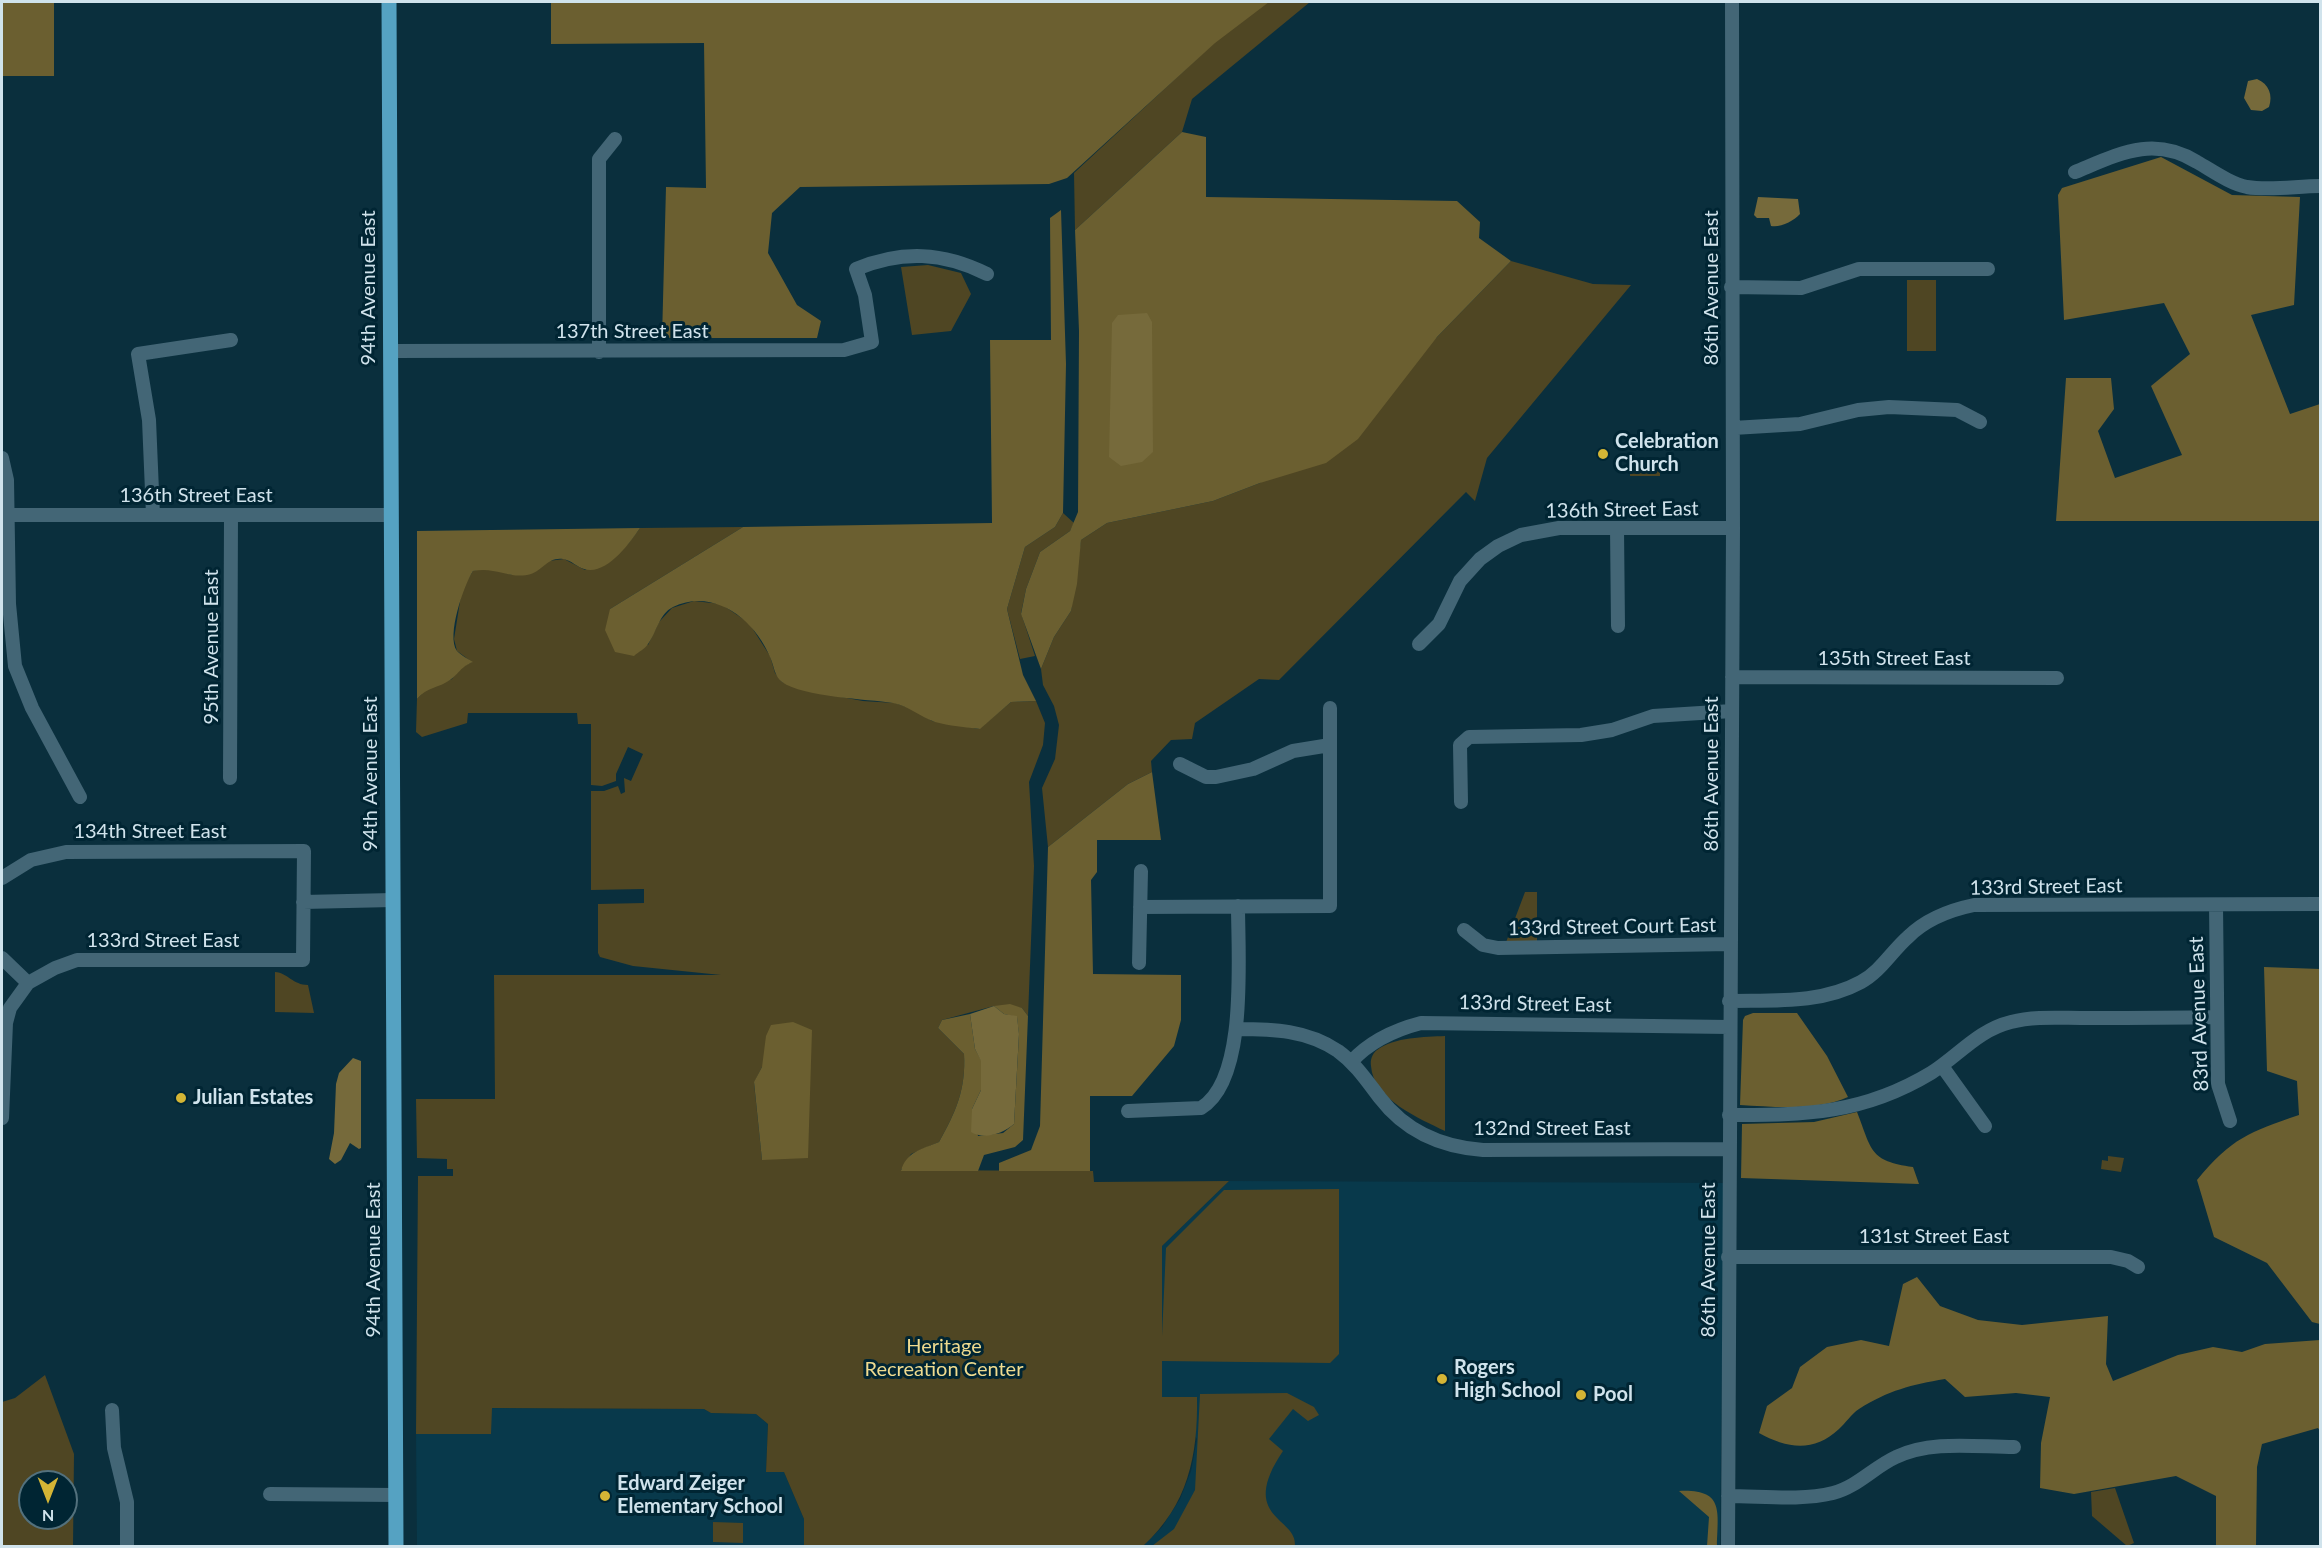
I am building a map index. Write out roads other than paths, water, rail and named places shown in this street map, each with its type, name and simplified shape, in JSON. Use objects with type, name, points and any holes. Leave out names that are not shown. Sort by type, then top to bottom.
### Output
[{"type":"main road","name":"94th Avenue East","points":[[389,2],[396,1546]]},
{"type":"street","name":"86th Avenue East","points":[[1728,1546],[1728,1149],[1733,528],[1732,2]]},
{"type":"street","points":[[599,352],[599,159],[615,139]]},
{"type":"street","points":[[2075,172],[2118,154],[2138,149],[2164,147],[2178,151],[2230,181],[2246,187],[2320,186]]},
{"type":"street","name":"137th Street East","points":[[391,351],[844,350],[872,342],[865,294],[856,268],[886,258],[916,255],[952,259],[987,274]]},
{"type":"street","points":[[1731,287],[1801,288],[1859,268],[1988,269]]},
{"type":"street","points":[[153,515],[149,420],[138,354],[231,340]]},
{"type":"street","points":[[1733,428],[1800,424],[1858,410],[1889,407],[1957,410],[1980,422]]},
{"type":"street","points":[[2,459],[7,480],[4,514],[15,666],[32,708],[80,797]]},
{"type":"street","name":"136th Street East","points":[[4,514],[392,515]]},
{"type":"street","name":"95th Avenue East","points":[[230,778],[231,515]]},
{"type":"street","points":[[1617,528],[1618,626]]},
{"type":"street","name":"136th Street East","points":[[1419,644],[1439,624],[1460,581],[1480,559],[1498,546],[1545,529],[1733,528]]},
{"type":"street","name":"135th Street East","points":[[1732,677],[2057,678]]},
{"type":"street","points":[[1140,907],[1330,906],[1330,708]]},
{"type":"street","points":[[1461,802],[1460,745],[1469,737],[1595,734],[1653,716],[1732,711]]},
{"type":"street","points":[[1180,764],[1206,777],[1216,777],[1253,769],[1293,751],[1330,745]]},
{"type":"street","name":"134th Street East","points":[[2,878],[31,860],[66,852],[304,851],[303,902]]},
{"type":"street","points":[[1139,963],[1141,871]]},
{"type":"street","points":[[303,902],[393,900]]},
{"type":"street","name":"133rd Street East","points":[[28,983],[49,970],[78,960],[303,960],[303,902]]},
{"type":"street","name":"83rd Avenue East","points":[[2216,904],[2218,1084],[2230,1121]]},
{"type":"street","name":"133rd Street East","points":[[1729,1001],[1803,1000],[1834,994],[1868,978],[1924,924],[1959,908],[1974,905],[2320,904]]},
{"type":"street","points":[[1128,1111],[1191,1110],[1210,1103],[1220,1090],[1237,1029],[1238,906]]},
{"type":"street","name":"133rd Street Court East","points":[[1464,930],[1486,946],[1498,948],[1730,944]]},
{"type":"street","points":[[2,958],[28,983],[10,1008],[6,1023],[3,1049],[2,1118]]},
{"type":"street","points":[[1729,1115],[1798,1115],[1850,1108],[1908,1086],[1942,1066],[1965,1044],[1982,1034],[2022,1019],[2216,1017]]},
{"type":"street","name":"133rd Street East","points":[[1351,1062],[1371,1044],[1389,1034],[1421,1023],[1729,1027]]},
{"type":"street","name":"132nd Street East","points":[[1237,1029],[1278,1029],[1323,1043],[1351,1062],[1393,1113],[1407,1125],[1425,1136],[1449,1145],[1483,1150],[1728,1149]]},
{"type":"street","points":[[1942,1066],[1985,1126]]},
{"type":"street","name":"131st Street East","points":[[1728,1257],[2111,1257],[2128,1261],[2138,1267]]},
{"type":"street","points":[[112,1410],[114,1448],[127,1502],[127,1546]]},
{"type":"street","points":[[1728,1496],[1814,1496],[1834,1492],[1856,1483],[1894,1458],[1920,1448],[2014,1447]]},
{"type":"street","points":[[270,1494],[396,1495]]},
{"type":"place","name":"Celebration Church","points":[[1603,454]]},
{"type":"place","name":"Julian Estates","points":[[181,1098]]},
{"type":"place","name":"Rogers High School","points":[[1442,1379]]},
{"type":"place","name":"Pool","points":[[1581,1395]]},
{"type":"place","name":"Edward Zeiger Elementary School","points":[[605,1496]]},
{"type":"park label","name":"Heritage Recreation Center","points":[[944,1358]]}]
